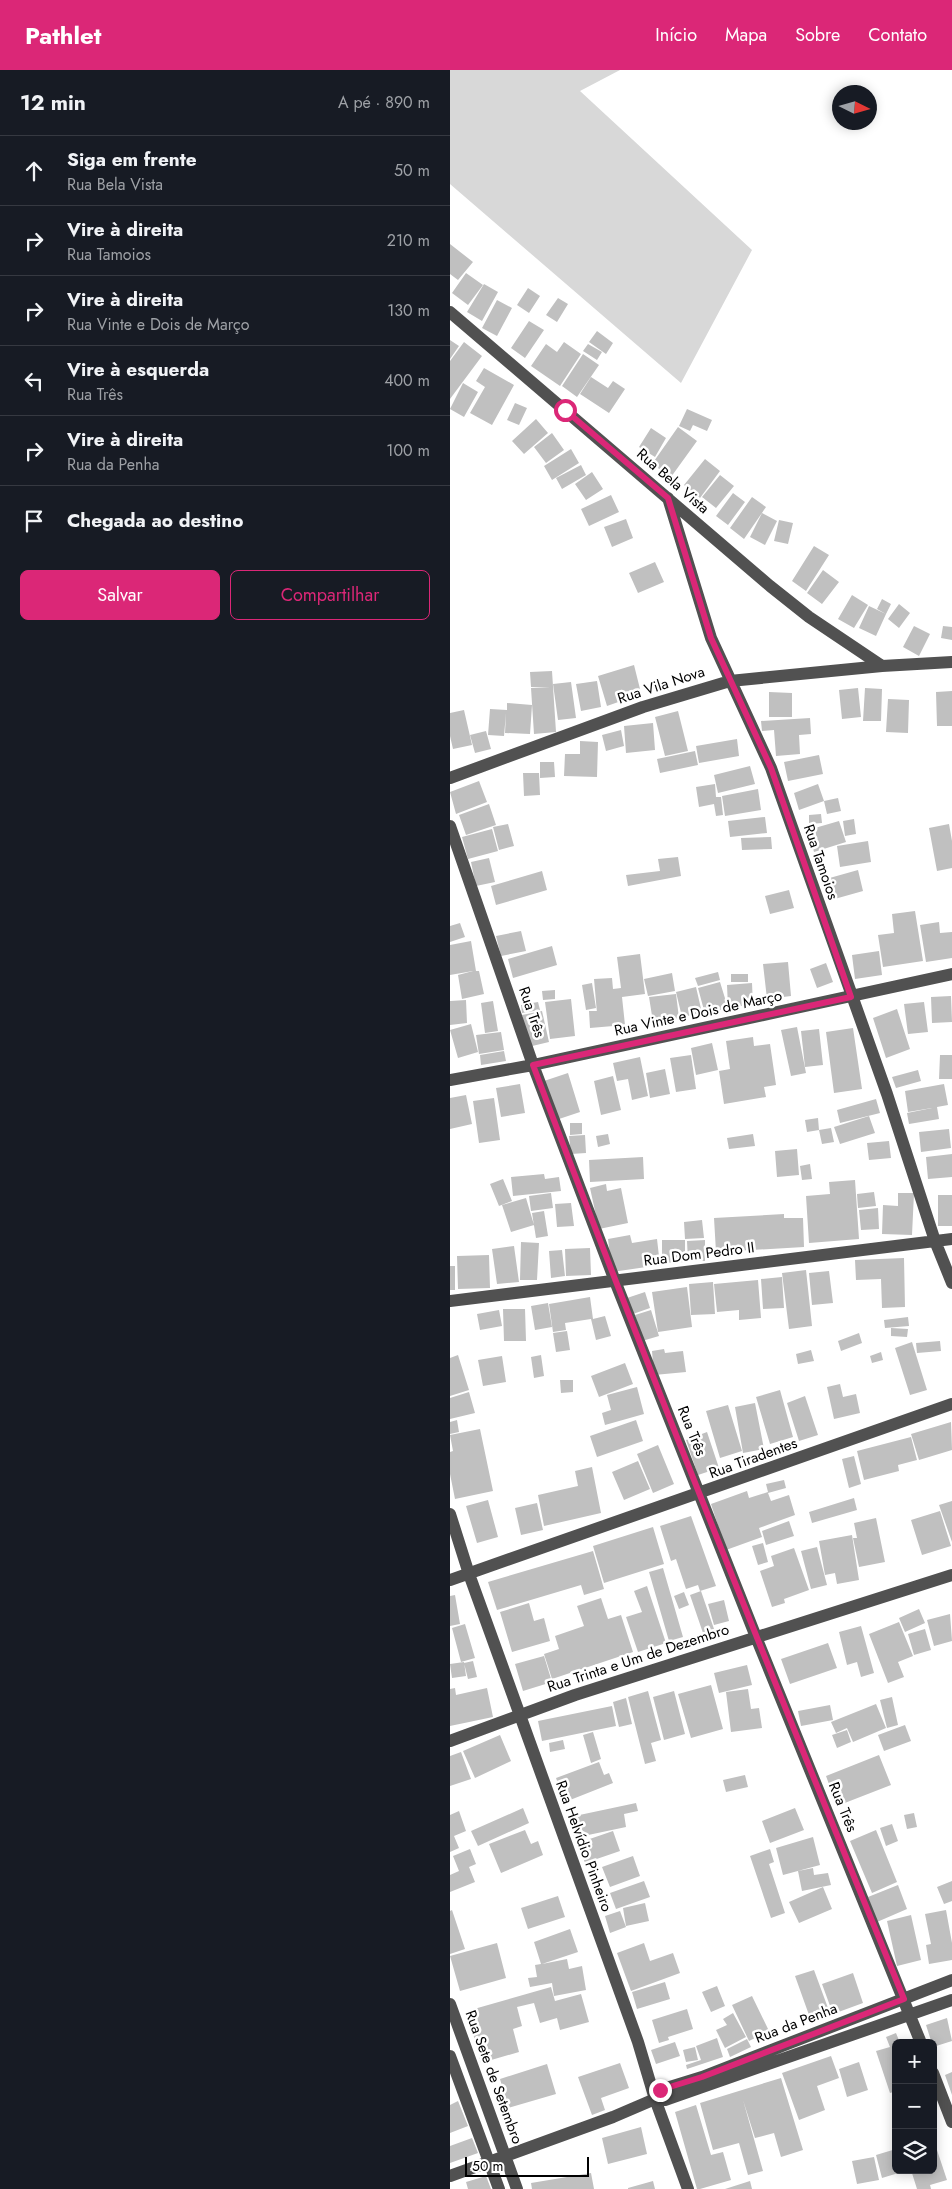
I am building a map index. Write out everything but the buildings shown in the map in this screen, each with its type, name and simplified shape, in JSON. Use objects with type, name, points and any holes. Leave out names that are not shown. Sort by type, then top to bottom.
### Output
[{"type":"street","name":"Rua Bela Vista","points":[[450,312],[809,618],[882,666]]},
{"type":"street","name":"Rua Tamoios","points":[[668,498],[711,638],[771,768],[887,1094],[935,1241],[952,1283]]},
{"type":"street","points":[[846,643],[867,668]]},
{"type":"street","name":"Rua Vila Nova","points":[[450,778],[643,707],[730,681],[882,666],[952,662]]},
{"type":"street","name":"Rua Três","points":[[450,826],[533,1065],[615,1281],[756,1636],[920,2039]]},
{"type":"street","name":"Rua Vinte e Dois de Março","points":[[450,1080],[533,1065],[952,974]]},
{"type":"street","name":"Rua Dom Pedro II","points":[[450,1301],[952,1239]]},
{"type":"street","name":"Rua Tiradentes","points":[[450,1580],[700,1494],[952,1404]]},
{"type":"street","name":"Rua Helvídio Pinheiro","points":[[450,1514],[469,1574],[638,2042],[655,2099],[688,2189]]},
{"type":"street","name":"Rua Trinta e Um de Dezembro","points":[[450,1741],[519,1715],[756,1636],[952,1575]]},
{"type":"street","name":"Rua da Penha","points":[[655,2099],[660,2090],[702,2077],[952,1980]]},
{"type":"street","name":"Rua da Penha","points":[[450,2176],[612,2117],[655,2099],[665,2100],[911,2016],[952,2000]]},
{"type":"street","name":"Rua Sete de Setembro","points":[[450,2004],[517,2189]]},
{"type":"street","points":[[450,2056],[499,2189]]},
{"type":"street","points":[[937,2083],[952,2122]]},
{"type":"shaded area","points":[[450,70],[620,70],[580,91],[752,250],[681,383],[450,184]]},
{"type":"route","points":[[565,410],[668,498],[711,638],[771,768],[851,997],[533,1065],[615,1281],[756,1636],[904,1999],[702,2077],[660,2090]]}]
